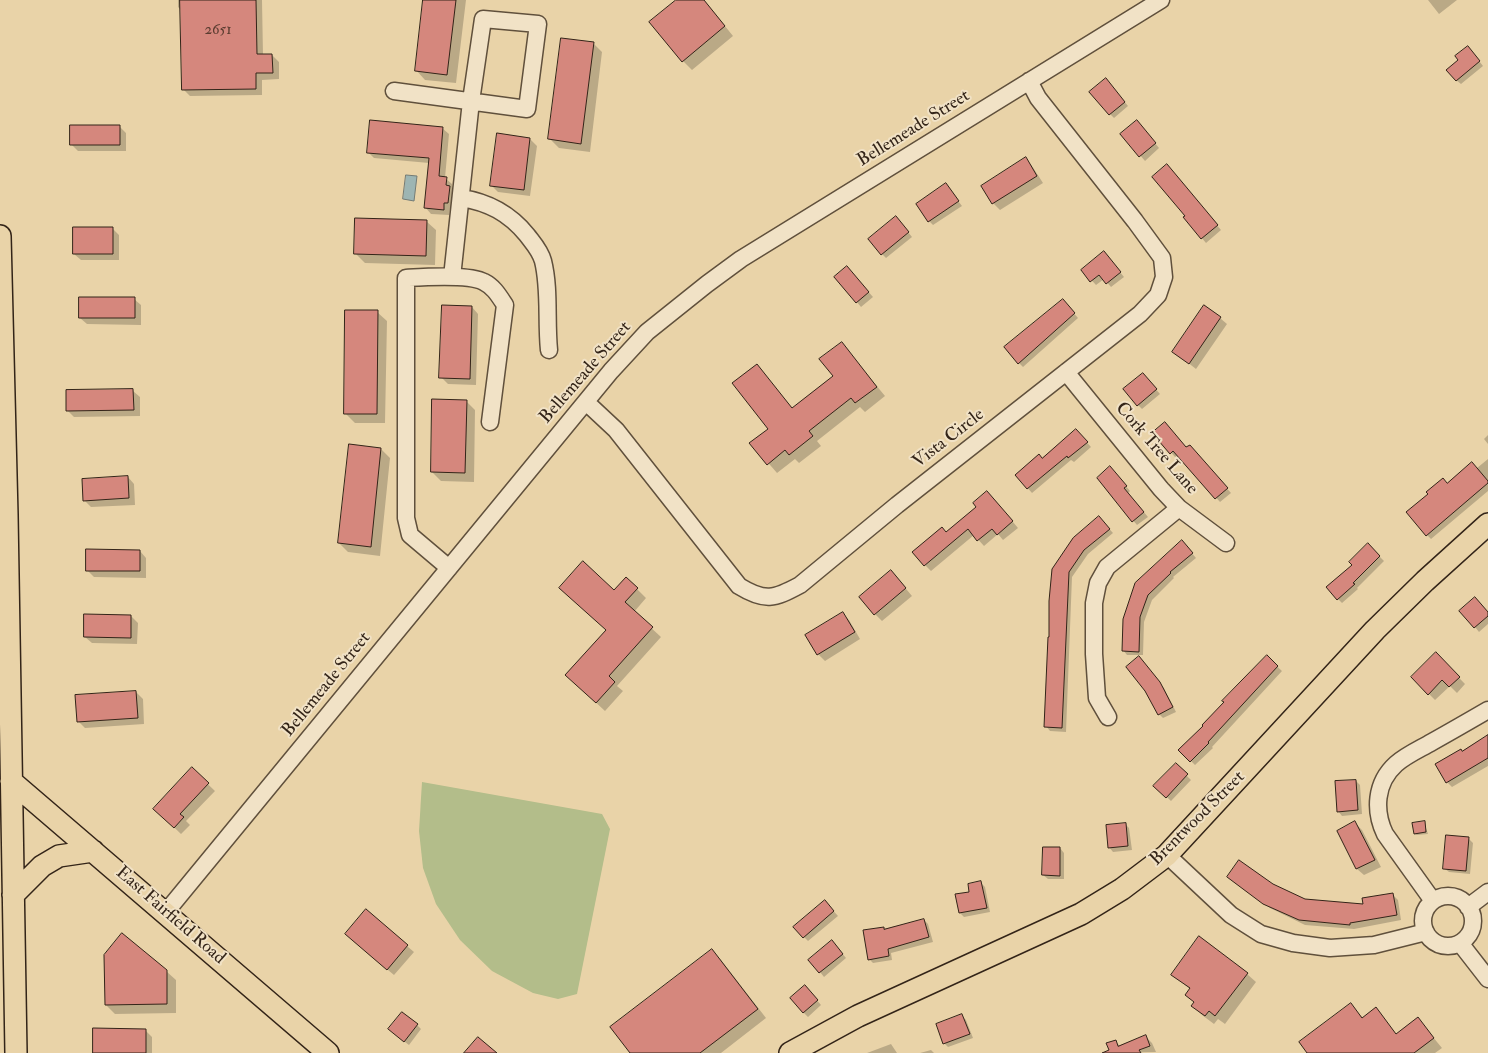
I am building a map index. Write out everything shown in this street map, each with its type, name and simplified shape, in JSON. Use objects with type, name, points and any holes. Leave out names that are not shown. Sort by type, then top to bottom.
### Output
[{"type":"main road","points":[[0,236],[7,516],[6,781],[13,895],[16,1053]]},
{"type":"main road","name":"Brentwood Street","points":[[790,1053],[858,1016],[1081,914],[1122,889],[1167,855],[1375,630],[1425,581],[1488,524]]},
{"type":"main road","name":"East Fairfield Road","points":[[6,781],[166,912],[328,1053]]},
{"type":"main road","points":[[13,895],[42,866],[59,856],[93,851]]},
{"type":"street","name":"Bellemeade Street","points":[[166,912],[611,371],[647,332],[741,259],[1161,0]]},
{"type":"street","points":[[394,91],[471,101],[527,109],[538,24],[483,19],[471,101],[452,276]]},
{"type":"street","name":"Vista Circle","points":[[586,402],[616,430],[739,586],[754,595],[771,597],[783,594],[800,585],[897,505],[1140,314],[1158,295],[1164,276],[1162,258],[1038,98],[1030,81]]},
{"type":"street","points":[[461,198],[477,201],[501,211],[518,224],[537,247],[542,260],[547,289],[549,350]]},
{"type":"street","points":[[449,568],[410,535],[406,518],[406,278],[452,276],[483,281],[495,290],[505,305],[490,422]]},
{"type":"street","name":"Cork Tree Lane","points":[[1066,372],[1161,489],[1179,508],[1226,543]]},
{"type":"street","points":[[1108,717],[1097,698],[1094,603],[1098,583],[1107,567],[1179,508]]},
{"type":"street","points":[[1432,901],[1385,834],[1380,824],[1378,796],[1383,782],[1396,764],[1488,710]]},
{"type":"street","points":[[1167,855],[1232,915],[1261,934],[1293,943],[1330,948],[1374,945],[1426,932]]},
{"type":"street","points":[[1468,907],[1488,892]]},
{"type":"street","points":[[1446,896],[1455,897],[1462,900],[1468,907],[1472,914],[1473,923],[1471,931],[1460,943],[1452,946],[1437,943],[1426,932],[1423,917],[1425,909],[1432,901],[1446,896]]},
{"type":"street","points":[[1460,943],[1488,979]]},
{"type":"green space","points":[[422,782],[602,814],[610,829],[577,994],[558,999],[533,993],[492,971],[460,940],[436,904],[423,868],[419,831]]},
{"type":"water","points":[[406,175],[417,176],[414,201],[403,199]]},
{"type":"building","points":[[180,0],[256,0],[257,54],[272,54],[273,73],[256,73],[256,89],[182,90]]},
{"type":"building","points":[[423,0],[456,0],[447,75],[415,71]]},
{"type":"building","points":[[676,0],[704,0],[725,26],[682,62],[649,22]]},
{"type":"building","points":[[561,38],[594,42],[581,144],[548,139]]},
{"type":"building","points":[[1468,46],[1480,61],[1456,81],[1446,70],[1458,60],[1455,56]]},
{"type":"building","points":[[1106,78],[1125,102],[1109,115],[1089,92]]},
{"type":"building","points":[[370,120],[443,127],[439,176],[447,177],[446,185],[450,186],[448,203],[444,203],[444,210],[424,208],[429,158],[367,153]]},
{"type":"building","points":[[1137,120],[1156,143],[1139,157],[1120,134]]},
{"type":"building","points":[[70,125],[120,125],[120,145],[70,145]]},
{"type":"building","points":[[497,133],[530,138],[524,190],[490,186]]},
{"type":"building","points":[[1026,157],[1037,176],[992,204],[981,186]]},
{"type":"building","points":[[1167,164],[1218,225],[1201,239],[1183,217],[1185,216],[1152,177]]},
{"type":"building","points":[[946,183],[959,201],[928,222],[916,204]]},
{"type":"building","points":[[896,216],[909,232],[881,255],[868,239]]},
{"type":"building","points":[[355,218],[427,220],[426,256],[354,254]]},
{"type":"building","points":[[73,227],[113,227],[113,254],[73,254]]},
{"type":"building","points":[[1104,251],[1121,272],[1106,284],[1099,275],[1090,282],[1081,270]]},
{"type":"building","points":[[847,266],[869,292],[856,303],[834,277]]},
{"type":"building","points":[[79,297],[135,297],[135,318],[79,318]]},
{"type":"building","points":[[1063,299],[1075,313],[1018,364],[1004,347]]},
{"type":"building","points":[[442,305],[472,306],[470,379],[439,378]]},
{"type":"building","points":[[1204,305],[1221,317],[1189,364],[1172,352]]},
{"type":"building","points":[[345,310],[378,310],[377,414],[344,414]]},
{"type":"building","points":[[842,342],[877,387],[855,403],[851,398],[809,431],[813,436],[789,455],[785,450],[767,465],[749,443],[768,429],[732,383],[757,364],[792,408],[833,376],[819,359]]},
{"type":"building","points":[[1143,373],[1157,389],[1137,406],[1123,389]]},
{"type":"building","points":[[133,389],[134,410],[66,411],[66,390]]},
{"type":"building","points":[[432,399],[467,400],[465,473],[431,472]]},
{"type":"building","points":[[1165,422],[1186,447],[1190,445],[1228,488],[1215,499],[1173,451],[1170,454],[1152,433]]},
{"type":"building","points":[[1076,429],[1088,442],[1068,458],[1067,456],[1027,489],[1015,475],[1039,454],[1042,458]]},
{"type":"building","points":[[349,444],[381,448],[371,547],[338,543]]},
{"type":"building","points":[[1472,462],[1488,483],[1426,536],[1406,512],[1428,494],[1426,492],[1443,478],[1447,483]]},
{"type":"building","points":[[1110,466],[1127,486],[1124,488],[1144,512],[1132,522],[1097,478]]},
{"type":"building","points":[[128,476],[129,498],[83,501],[82,479]]},
{"type":"building","points":[[987,491],[1013,521],[997,535],[992,529],[977,541],[968,529],[924,566],[912,552],[942,527],[946,532],[976,507],[973,503]]},
{"type":"building","points":[[1099,516],[1110,529],[1084,550],[1069,572],[1062,728],[1044,727],[1052,569],[1073,538]]},
{"type":"building","points":[[1182,540],[1193,553],[1170,572],[1148,595],[1140,617],[1139,652],[1122,651],[1123,619],[1135,583]]},
{"type":"building","points":[[1368,543],[1380,556],[1353,583],[1355,584],[1337,600],[1326,587],[1352,565],[1349,562]]},
{"type":"building","points":[[86,549],[140,550],[140,571],[86,571]]},
{"type":"building","points":[[583,561],[614,590],[626,577],[638,588],[625,602],[653,627],[609,676],[615,682],[596,703],[565,675],[606,630],[559,588]]},
{"type":"building","points":[[891,570],[906,588],[874,615],[859,597]]},
{"type":"building","points":[[1475,597],[1488,612],[1488,616],[1474,628],[1459,611]]},
{"type":"building","points":[[843,612],[855,632],[817,655],[805,635]]},
{"type":"building","points":[[84,614],[131,615],[131,638],[84,637]]},
{"type":"building","points":[[1436,652],[1460,677],[1449,687],[1442,680],[1428,695],[1411,677]]},
{"type":"building","points":[[1267,655],[1278,666],[1190,762],[1178,750],[1203,726],[1224,702],[1222,701]]},
{"type":"building","points":[[1139,656],[1160,682],[1173,707],[1158,715],[1145,691],[1126,667]]},
{"type":"building","points":[[136,691],[138,718],[77,722],[75,695]]},
{"type":"building","points":[[1488,735],[1488,758],[1446,783],[1435,764],[1461,749],[1462,751]]},
{"type":"building","points":[[1176,763],[1188,774],[1166,798],[1153,786]]},
{"type":"building","points":[[192,767],[209,783],[180,814],[184,817],[174,828],[153,809]]},
{"type":"building","points":[[1356,780],[1358,810],[1337,812],[1335,781]]},
{"type":"building","points":[[1355,821],[1375,860],[1356,869],[1337,831]]},
{"type":"building","points":[[1425,821],[1426,832],[1414,834],[1412,823]]},
{"type":"building","points":[[1126,823],[1128,846],[1108,848],[1106,825]]},
{"type":"building","points":[[1446,835],[1469,837],[1466,871],[1443,869]]},
{"type":"building","points":[[1043,847],[1060,847],[1060,876],[1042,875]]},
{"type":"building","points":[[1239,860],[1273,884],[1305,899],[1363,904],[1362,898],[1393,893],[1397,915],[1350,923],[1350,925],[1299,920],[1263,904],[1227,877]]},
{"type":"building","points":[[981,881],[987,908],[959,913],[955,894],[969,892],[968,884]]},
{"type":"building","points":[[825,900],[834,911],[803,938],[793,927]]},
{"type":"building","points":[[366,909],[408,945],[387,970],[345,934]]},
{"type":"building","points":[[924,919],[929,937],[888,949],[889,956],[868,960],[863,930],[884,927],[884,929]]},
{"type":"building","points":[[122,933],[167,970],[167,1004],[105,1005],[104,955]]},
{"type":"building","points":[[1199,936],[1248,973],[1215,1016],[1209,1011],[1205,1016],[1191,1006],[1194,1002],[1185,995],[1190,988],[1171,975]]},
{"type":"building","points":[[832,940],[843,954],[819,973],[808,960]]},
{"type":"building","points":[[712,949],[758,1009],[700,1053],[630,1053],[610,1027]]},
{"type":"building","points":[[805,985],[818,1000],[803,1013],[790,998]]},
{"type":"building","points":[[1351,1003],[1362,1018],[1376,1007],[1396,1034],[1418,1017],[1434,1038],[1414,1053],[1307,1053],[1299,1042]]},
{"type":"building","points":[[402,1012],[418,1024],[404,1042],[388,1029]]},
{"type":"building","points":[[962,1014],[970,1034],[943,1044],[936,1024]]},
{"type":"building","points":[[93,1028],[146,1029],[146,1053],[93,1053]]},
{"type":"building","points":[[1146,1035],[1150,1046],[1139,1050],[1141,1053],[1102,1053],[1109,1050],[1106,1043],[1116,1040],[1118,1046]]},
{"type":"building","points":[[478,1037],[497,1053],[464,1053]]}]
